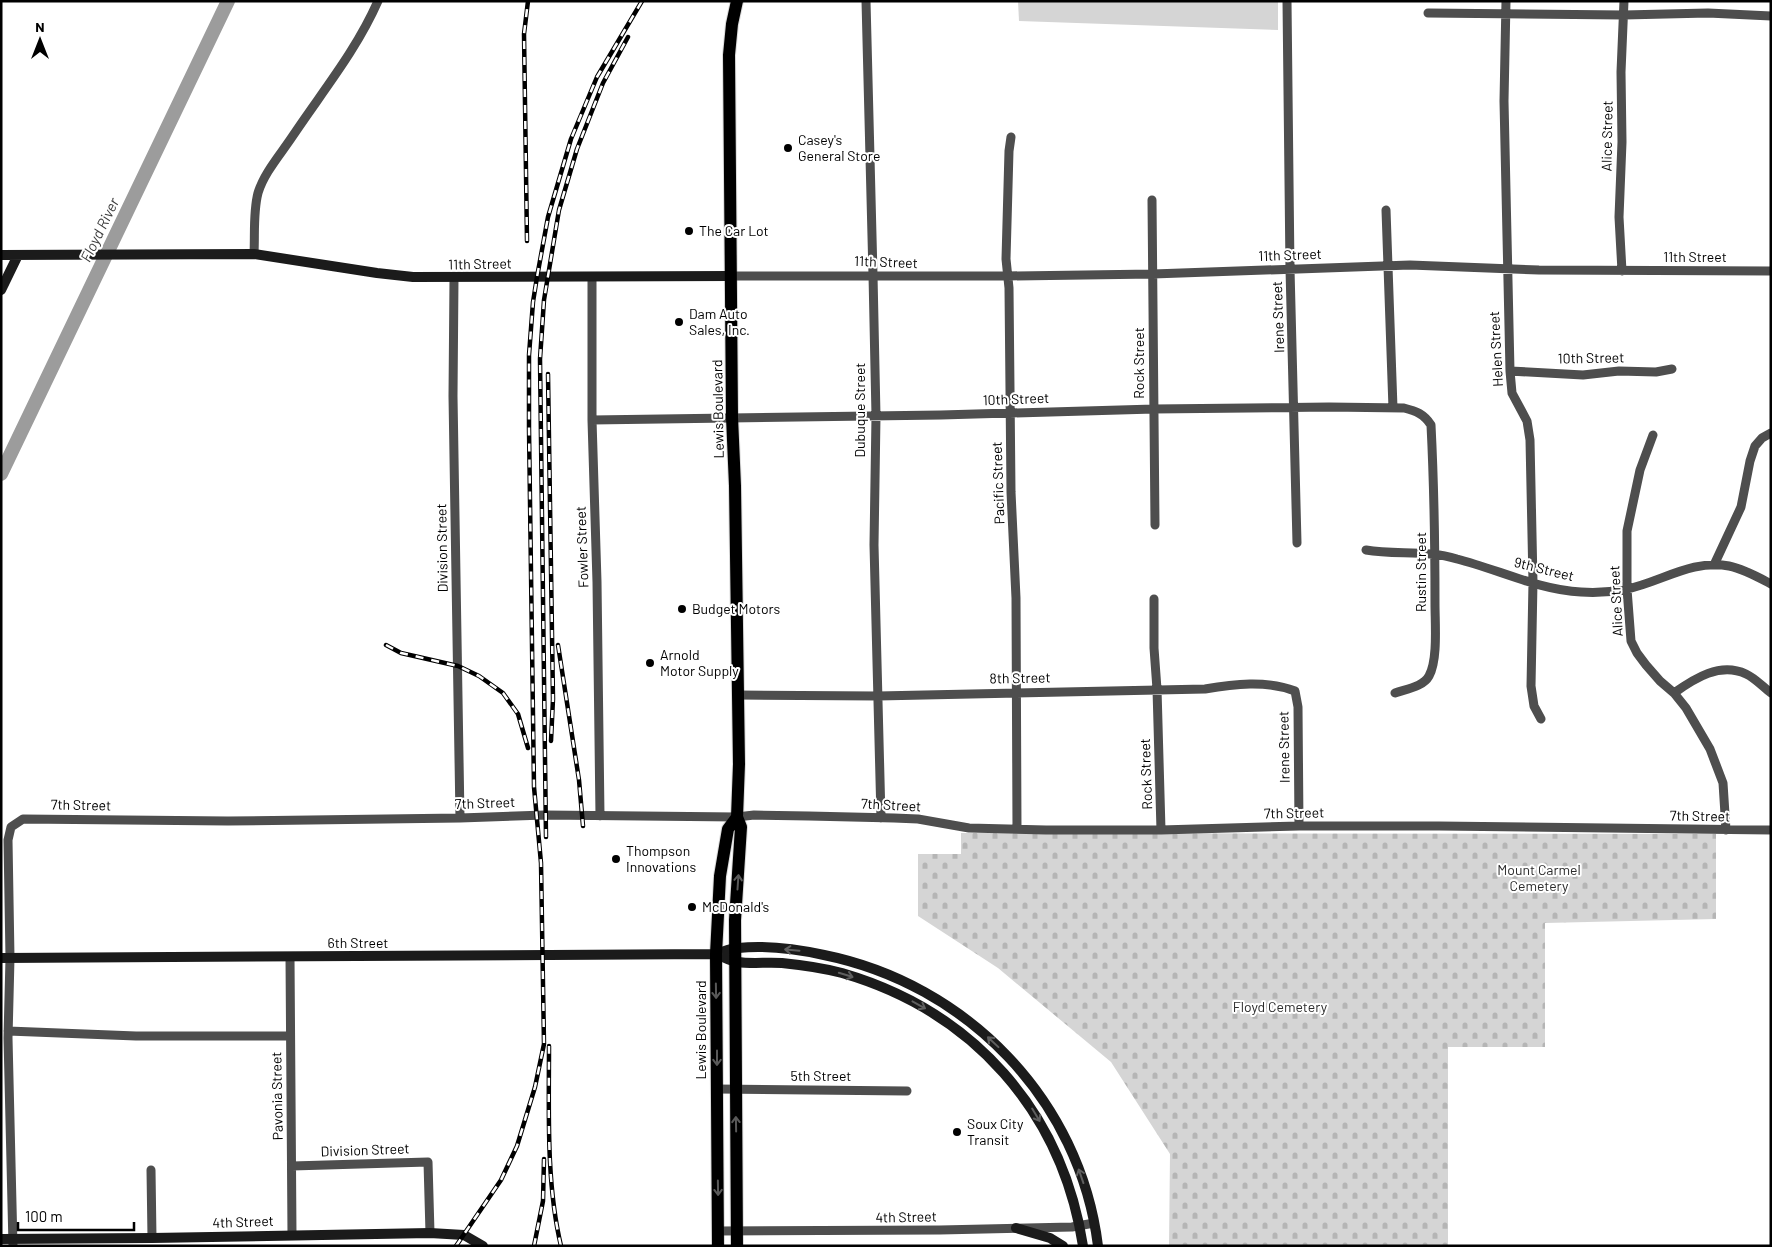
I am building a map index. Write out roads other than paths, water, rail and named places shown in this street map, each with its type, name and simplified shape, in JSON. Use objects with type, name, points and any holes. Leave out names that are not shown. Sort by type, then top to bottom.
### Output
[{"type":"main road","name":"Lewis Boulevard","points":[[737,1],[732,24],[729,56],[732,418],[735,486],[739,764],[737,817],[741,827],[735,920],[737,1246]]},
{"type":"main road","name":"11th Street","points":[[1,255],[254,254],[413,277],[731,276]]},
{"type":"main road","points":[[1,290],[18,255]]},
{"type":"main road","name":"Lewis Boulevard","points":[[718,1246],[716,954],[720,876],[728,829],[737,817]]},
{"type":"main road","name":"6th Street","points":[[5,958],[716,954],[736,948],[793,950],[840,958],[897,977],[927,993],[968,1020],[1022,1072],[1054,1117],[1065,1136],[1080,1170],[1089,1198],[1098,1246]]},
{"type":"main road","name":"6th Street","points":[[716,954],[735,962]]},
{"type":"main road","points":[[735,962],[783,963],[817,968],[841,973],[875,984],[907,998],[953,1027],[973,1043],[996,1065],[1031,1107],[1045,1130],[1066,1174],[1080,1226],[1083,1246]]},
{"type":"main road","points":[[1016,1228],[1050,1238],[1063,1246]]},
{"type":"main road","name":"4th Street","points":[[1,1239],[13,1242],[292,1234],[430,1233],[464,1236],[483,1246]]},
{"type":"street","points":[[254,254],[256,202],[262,184],[352,52],[368,24],[378,1]]},
{"type":"street","name":"Dubuque Street","points":[[866,1],[876,416],[874,545],[881,818]]},
{"type":"street","name":"Irene Street","points":[[1287,1],[1290,269],[1298,543]]},
{"type":"street","name":"Helen Street","points":[[1506,1],[1504,101],[1510,371],[1512,393],[1527,421],[1530,434],[1533,582],[1531,686],[1534,706],[1541,719]]},
{"type":"street","name":"Alice Street","points":[[1622,271],[1619,217],[1624,1]]},
{"type":"street","points":[[1428,13],[1505,15],[1708,13],[1771,16]]},
{"type":"street","name":"Pacific Street","points":[[1011,136],[1008,151],[1006,259],[1008,276],[1011,492],[1016,598],[1017,829]]},
{"type":"street","name":"Rock Street","points":[[1152,200],[1155,525]]},
{"type":"street","points":[[1386,210],[1393,408]]},
{"type":"street","name":"11th Street","points":[[731,276],[873,275],[912,277],[1153,274],[1410,265],[1622,271],[1771,271]]},
{"type":"street","name":"Fowler Street","points":[[592,276],[592,420],[597,582],[600,816]]},
{"type":"street","name":"Division Street","points":[[454,278],[453,396],[460,818]]},
{"type":"street","name":"10th Street","points":[[1510,371],[1583,375],[1619,371],[1656,372],[1672,369]]},
{"type":"street","name":"10th Street","points":[[592,420],[941,415],[1154,409],[1393,408],[1416,410],[1426,417],[1431,425],[1431,429]]},
{"type":"street","name":"Rustin Street","points":[[1395,693],[1427,680],[1431,671],[1434,654],[1435,554],[1431,429]]},
{"type":"street","points":[[1714,565],[1741,507],[1755,446],[1762,438],[1771,433]]},
{"type":"street","name":"Alice Street","points":[[1653,435],[1640,470],[1627,532],[1627,589],[1631,641],[1646,665],[1660,681],[1674,692],[1686,708],[1710,749],[1719,769],[1725,797],[1726,830]]},
{"type":"street","name":"9th Street","points":[[1366,550],[1387,553],[1415,552],[1435,554],[1554,589],[1582,592],[1627,589],[1696,566],[1714,565],[1743,570],[1771,584]]},
{"type":"street","name":"Rock Street","points":[[1154,599],[1161,830]]},
{"type":"street","points":[[1674,692],[1706,674],[1722,670],[1735,670],[1748,675],[1771,693]]},
{"type":"street","name":"8th Street","points":[[738,695],[878,696],[1205,689],[1228,685],[1263,684],[1283,686],[1294,691],[1296,698]]},
{"type":"street","name":"Irene Street","points":[[1296,698],[1298,707],[1299,826]]},
{"type":"street","name":"7th Street","points":[[5,958],[8,840],[12,826],[23,819],[228,821],[545,815],[800,816],[918,819],[969,828],[1017,829],[1161,830],[1299,826],[1771,830]]},
{"type":"street","name":"Pavonia Street","points":[[290,957],[292,1234]]},
{"type":"street","points":[[5,958],[13,1242]]},
{"type":"street","points":[[6,1036],[290,1036]]},
{"type":"street","name":"5th Street","points":[[717,1089],[907,1091]]},
{"type":"street","name":"Division Street","points":[[292,1166],[428,1162],[430,1233]]},
{"type":"street","points":[[151,1170],[152,1238]]},
{"type":"street","name":"4th Street","points":[[718,1231],[1016,1228],[1080,1226],[1094,1223]]},
{"type":"waterway","name":"Floyd River","points":[[1,474],[228,1]]},
{"type":"railway","points":[[527,241],[524,34],[528,1]]},
{"type":"railway","points":[[456,1246],[501,1180],[517,1146],[535,1087],[544,1044],[541,863],[534,787],[529,429],[529,355],[533,302],[548,217],[571,139],[597,77],[642,1]]},
{"type":"railway","points":[[546,837],[540,359],[544,300],[559,210],[577,149],[603,83],[628,37]]},
{"type":"railway","points":[[548,374],[553,699],[551,741]]},
{"type":"railway","points":[[386,645],[401,653],[458,666],[479,676],[503,693],[518,714],[528,748]]},
{"type":"railway","points":[[558,645],[579,780],[583,826]]},
{"type":"railway","points":[[549,1046],[551,1172],[556,1222],[561,1246]]},
{"type":"railway","points":[[534,1246],[543,1201],[544,1159]]},
{"type":"place","name":"Casey's General Store","points":[[788,148]]},
{"type":"place","name":"The Car Lot","points":[[689,231]]},
{"type":"place","name":"Dam Auto Sales, Inc.","points":[[679,322]]},
{"type":"place","name":"Budget Motors","points":[[682,609]]},
{"type":"place","name":"Arnold Motor Supply","points":[[650,663]]},
{"type":"place","name":"Thompson Innovations","points":[[616,859]]},
{"type":"place","name":"McDonald's","points":[[692,907]]},
{"type":"place","name":"Soux City Transit","points":[[957,1132]]},
{"type":"park label","name":"Mount Carmel Cemetery","points":[[1539,878]]},
{"type":"park label","name":"Floyd Cemetery","points":[[1280,1007]]}]
